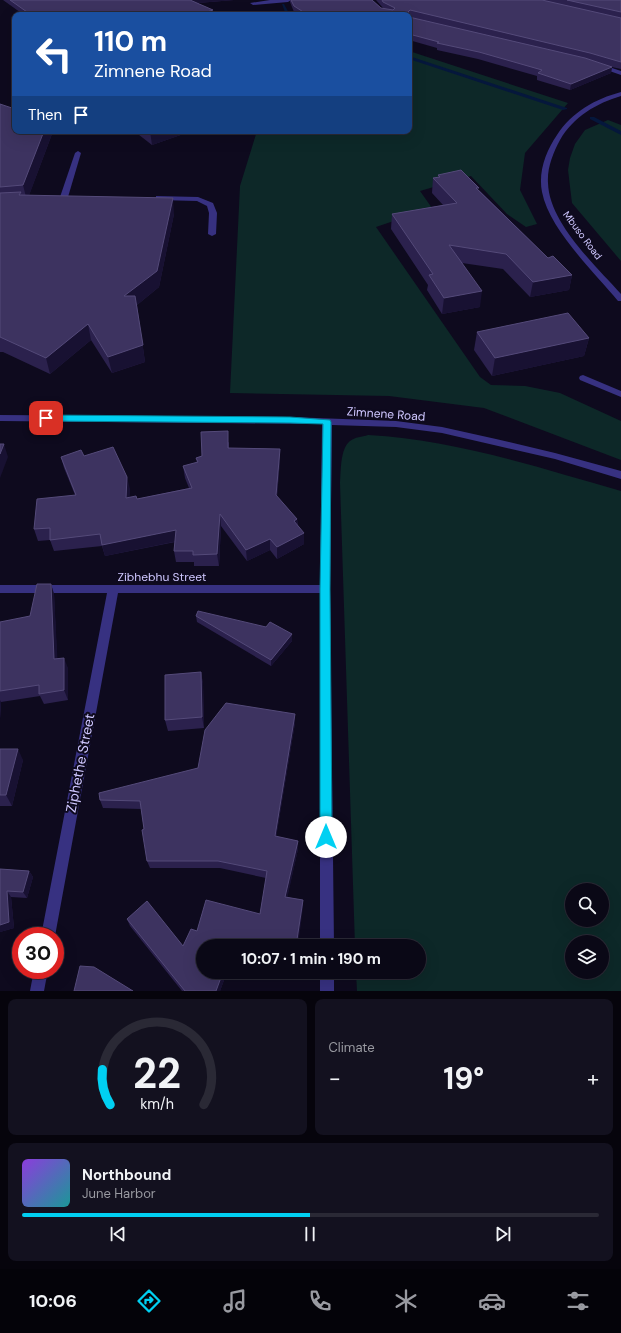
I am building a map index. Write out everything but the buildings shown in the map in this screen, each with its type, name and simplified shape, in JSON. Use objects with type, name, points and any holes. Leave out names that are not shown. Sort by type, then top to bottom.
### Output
[{"type":"street","points":[[253,3],[288,0]]},
{"type":"street","points":[[593,64],[621,73]]},
{"type":"street","name":"Mbuso Road","points":[[621,94],[599,102],[586,110],[573,119],[562,132],[549,156],[545,168],[544,186],[547,200],[557,220],[621,299]]},
{"type":"street","points":[[64,197],[78,153]]},
{"type":"street","points":[[55,199],[73,197]]},
{"type":"street","points":[[150,198],[198,199],[205,202],[210,205],[213,213],[212,234]]},
{"type":"street","points":[[584,378],[621,394]]},
{"type":"street","name":"Zimnene Road","points":[[0,418],[282,420],[396,424],[442,430],[555,456],[621,475]]},
{"type":"street","points":[[327,422],[325,589],[327,939]]},
{"type":"street","name":"Zibhebhu Street","points":[[0,589],[325,589]]},
{"type":"street","name":"Ziphethe Street","points":[[50,927],[113,590]]},
{"type":"street","points":[[37,991],[39,979]]},
{"type":"street","points":[[327,979],[327,991]]},
{"type":"green space","points":[[412,52],[568,103],[525,153],[520,190],[537,224],[526,227],[507,214],[471,176],[420,191],[432,208],[376,227],[480,377],[491,385],[525,386],[560,393],[621,421],[621,460],[484,408],[389,396],[230,393],[240,186],[256,134],[412,134]]},
{"type":"green space","points":[[608,120],[621,125],[621,261],[572,203],[568,170],[575,144],[585,130]]},
{"type":"green space","points":[[368,435],[433,442],[527,464],[621,491],[621,991],[357,991],[356,979],[426,979],[426,939],[355,939],[340,483],[344,449],[350,441]]},
{"type":"waterway","points":[[283,5],[286,12]]},
{"type":"waterway","points":[[412,58],[565,109]]},
{"type":"waterway","points":[[592,118],[621,133]]},
{"type":"route","points":[[46,418],[290,420],[327,422],[325,589],[326,837]]}]
